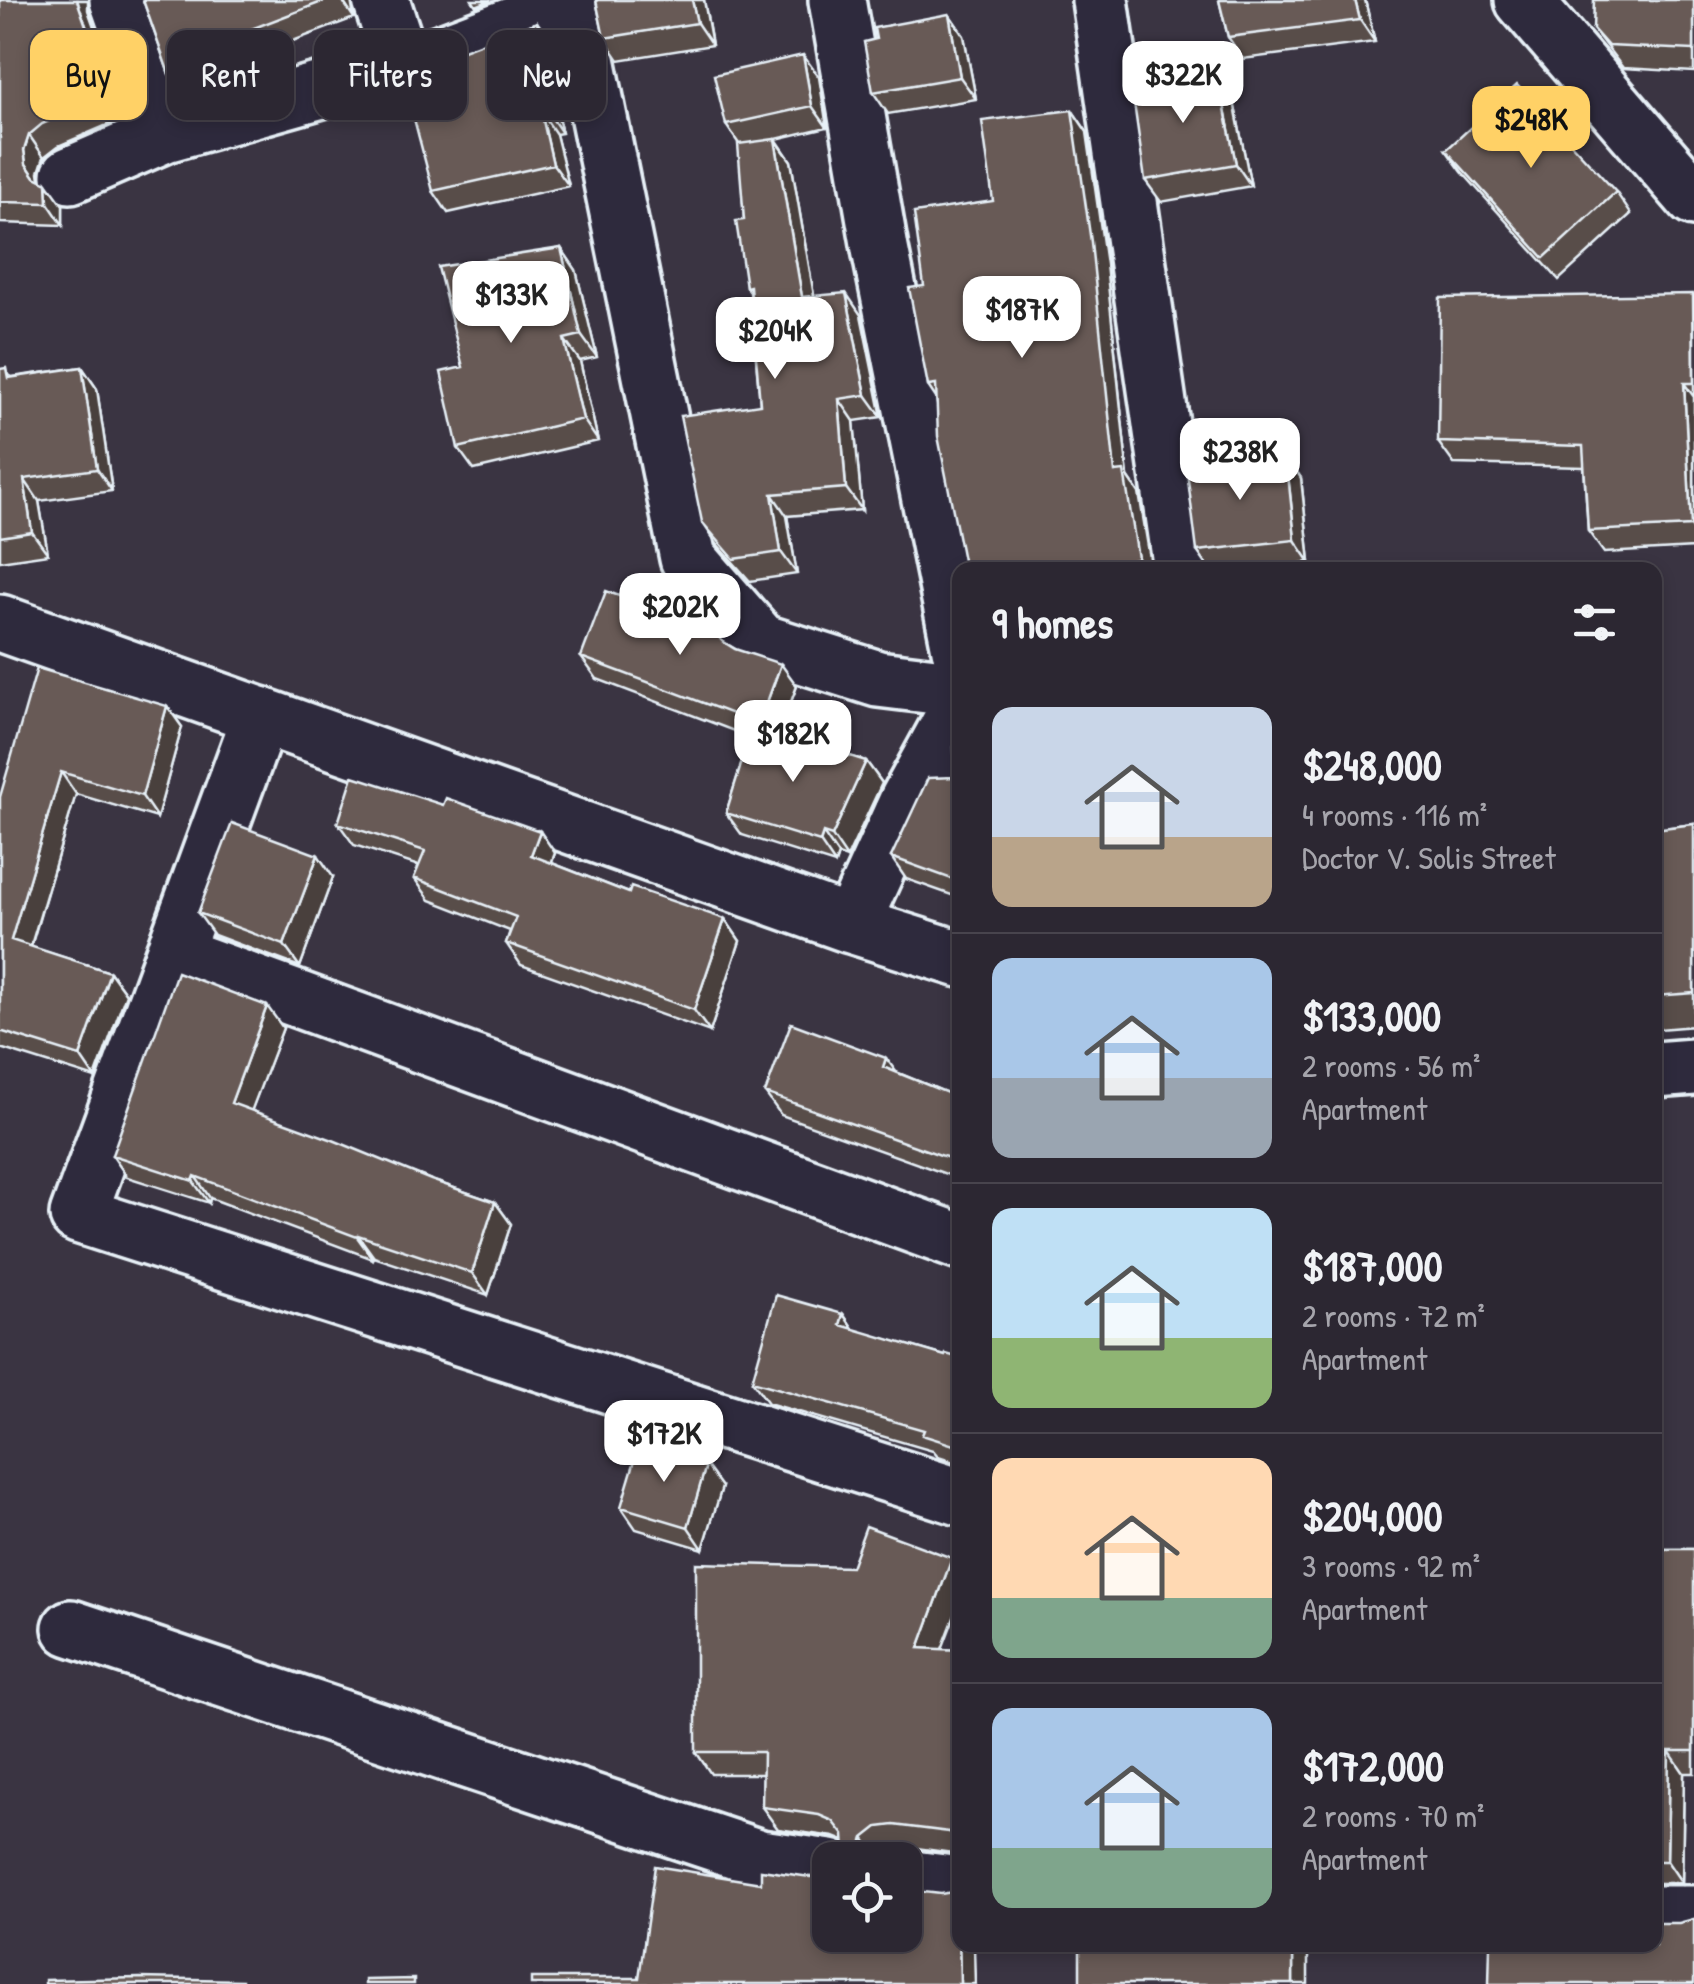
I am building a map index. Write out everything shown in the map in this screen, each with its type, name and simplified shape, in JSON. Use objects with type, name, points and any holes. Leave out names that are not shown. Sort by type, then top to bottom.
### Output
[{"type":"street","points":[[118,0],[166,134]]},
{"type":"street","points":[[381,0],[391,30]]},
{"type":"street","points":[[837,0],[880,248],[952,609]]},
{"type":"street","points":[[1100,0],[1181,562]]},
{"type":"street","points":[[1523,0],[1694,198]]},
{"type":"street","points":[[467,43],[575,1],[688,558],[761,642],[878,680],[952,688]]},
{"type":"street","points":[[70,175],[166,134],[314,92]]},
{"type":"street","points":[[0,622],[851,925],[952,957]]},
{"type":"street","points":[[261,715],[78,1215],[952,1494]]},
{"type":"street","points":[[851,925],[908,800],[952,720]]},
{"type":"street","points":[[174,954],[952,1239]]},
{"type":"street","points":[[1662,1069],[1694,1067]]},
{"type":"street","points":[[71,1628],[760,1858],[812,1865]]},
{"type":"street","points":[[922,1880],[952,1884]]},
{"type":"street","points":[[1662,1914],[1694,1914]]},
{"type":"building","points":[[0,0],[77,0],[87,30],[30,30],[30,120],[51,120],[29,135],[24,150],[26,164],[35,177],[47,183],[48,203],[0,202]]},
{"type":"building","points":[[143,0],[327,0],[249,30],[167,30],[167,68]]},
{"type":"building","points":[[596,0],[692,0],[697,23],[606,38],[606,30],[602,30]]},
{"type":"building","points":[[1219,0],[1355,0],[1360,20],[1228,37]]},
{"type":"building","points":[[1594,0],[1694,0],[1694,50],[1608,46],[1593,29]]},
{"type":"building","points":[[949,14],[960,77],[873,92],[864,42],[876,39],[874,28]]},
{"type":"building","points":[[537,22],[539,30],[516,30]]},
{"type":"building","points":[[487,41],[487,120],[543,120],[553,164],[433,191],[414,120],[467,120],[467,48]]},
{"type":"building","points":[[803,55],[812,106],[726,125],[714,75]]},
{"type":"building","points":[[1217,70],[1236,164],[1145,180],[1134,103],[1140,102],[1137,86]]},
{"type":"building","points":[[1517,85],[1616,192],[1544,258],[1446,150]]},
{"type":"building","points":[[1072,110],[1091,242],[1115,472],[1124,471],[1138,558],[1134,560],[963,562],[938,436],[936,385],[928,386],[909,288],[924,286],[914,213],[993,201],[982,121]]},
{"type":"building","points":[[775,139],[802,297],[846,293],[866,395],[839,399],[846,488],[772,494],[781,552],[734,559],[702,522],[680,416],[760,404],[750,286],[746,287],[736,221],[744,220],[738,144]]},
{"type":"building","points":[[561,248],[581,335],[564,339],[583,419],[458,448],[441,372],[463,367],[438,267]]},
{"type":"building","points":[[1693,294],[1694,383],[1684,383],[1691,526],[1588,531],[1583,446],[1438,442],[1440,298]]},
{"type":"building","points":[[82,367],[97,469],[24,479],[32,532],[0,537],[0,369],[6,368],[8,378]]},
{"type":"building","points":[[1286,456],[1295,540],[1197,551],[1186,464]]},
{"type":"building","points":[[606,591],[709,630],[708,624],[735,649],[781,664],[759,724],[581,657]]},
{"type":"building","points":[[37,668],[167,706],[142,796],[61,772],[11,940],[110,972],[80,1056],[0,1031],[0,797]]},
{"type":"building","points":[[753,726],[866,761],[832,836],[823,833],[820,842],[726,813]]},
{"type":"building","points":[[353,776],[443,805],[446,798],[540,831],[531,855],[629,893],[631,887],[725,919],[694,1010],[506,943],[516,917],[414,878],[425,851],[338,823]]},
{"type":"building","points":[[952,777],[952,879],[891,857],[928,778]]},
{"type":"building","points":[[232,823],[318,855],[284,945],[198,913]]},
{"type":"building","points":[[1694,824],[1694,993],[1662,995],[1662,828]]},
{"type":"building","points":[[177,972],[267,1006],[231,1103],[495,1202],[472,1273],[357,1237],[195,1176],[193,1181],[112,1155]]},
{"type":"building","points":[[791,1023],[886,1058],[883,1067],[952,1095],[952,1159],[765,1093]]},
{"type":"building","points":[[776,1295],[843,1314],[840,1325],[952,1356],[952,1444],[922,1435],[924,1430],[752,1381]]},
{"type":"building","points":[[641,1440],[706,1465],[688,1527],[621,1507]]},
{"type":"building","points":[[866,1526],[952,1558],[919,1648],[952,1650],[952,1833],[894,1825],[878,1827],[863,1842],[844,1842],[833,1821],[819,1815],[762,1807],[763,1752],[696,1752],[696,1563],[851,1567]]},
{"type":"building","points":[[1662,1549],[1694,1549],[1694,1751],[1669,1751],[1667,1861],[1662,1861]]},
{"type":"building","points":[[655,1866],[761,1883],[761,1870],[812,1877],[812,1952],[922,1952],[922,1892],[952,1892],[952,1952],[959,1952],[960,1984],[531,1984],[531,1978],[639,1978]]},
{"type":"building","points":[[1694,1919],[1694,1984],[1489,1984],[1490,1952],[1662,1952],[1662,1923]]},
{"type":"building","points":[[1080,1952],[1293,1952],[1293,1984],[1080,1984]]},
{"type":"building","points":[[414,1979],[414,1984],[365,1984],[365,1980]]},
{"type":"building","points":[[45,1980],[242,1980],[242,1984],[45,1984]]}]
